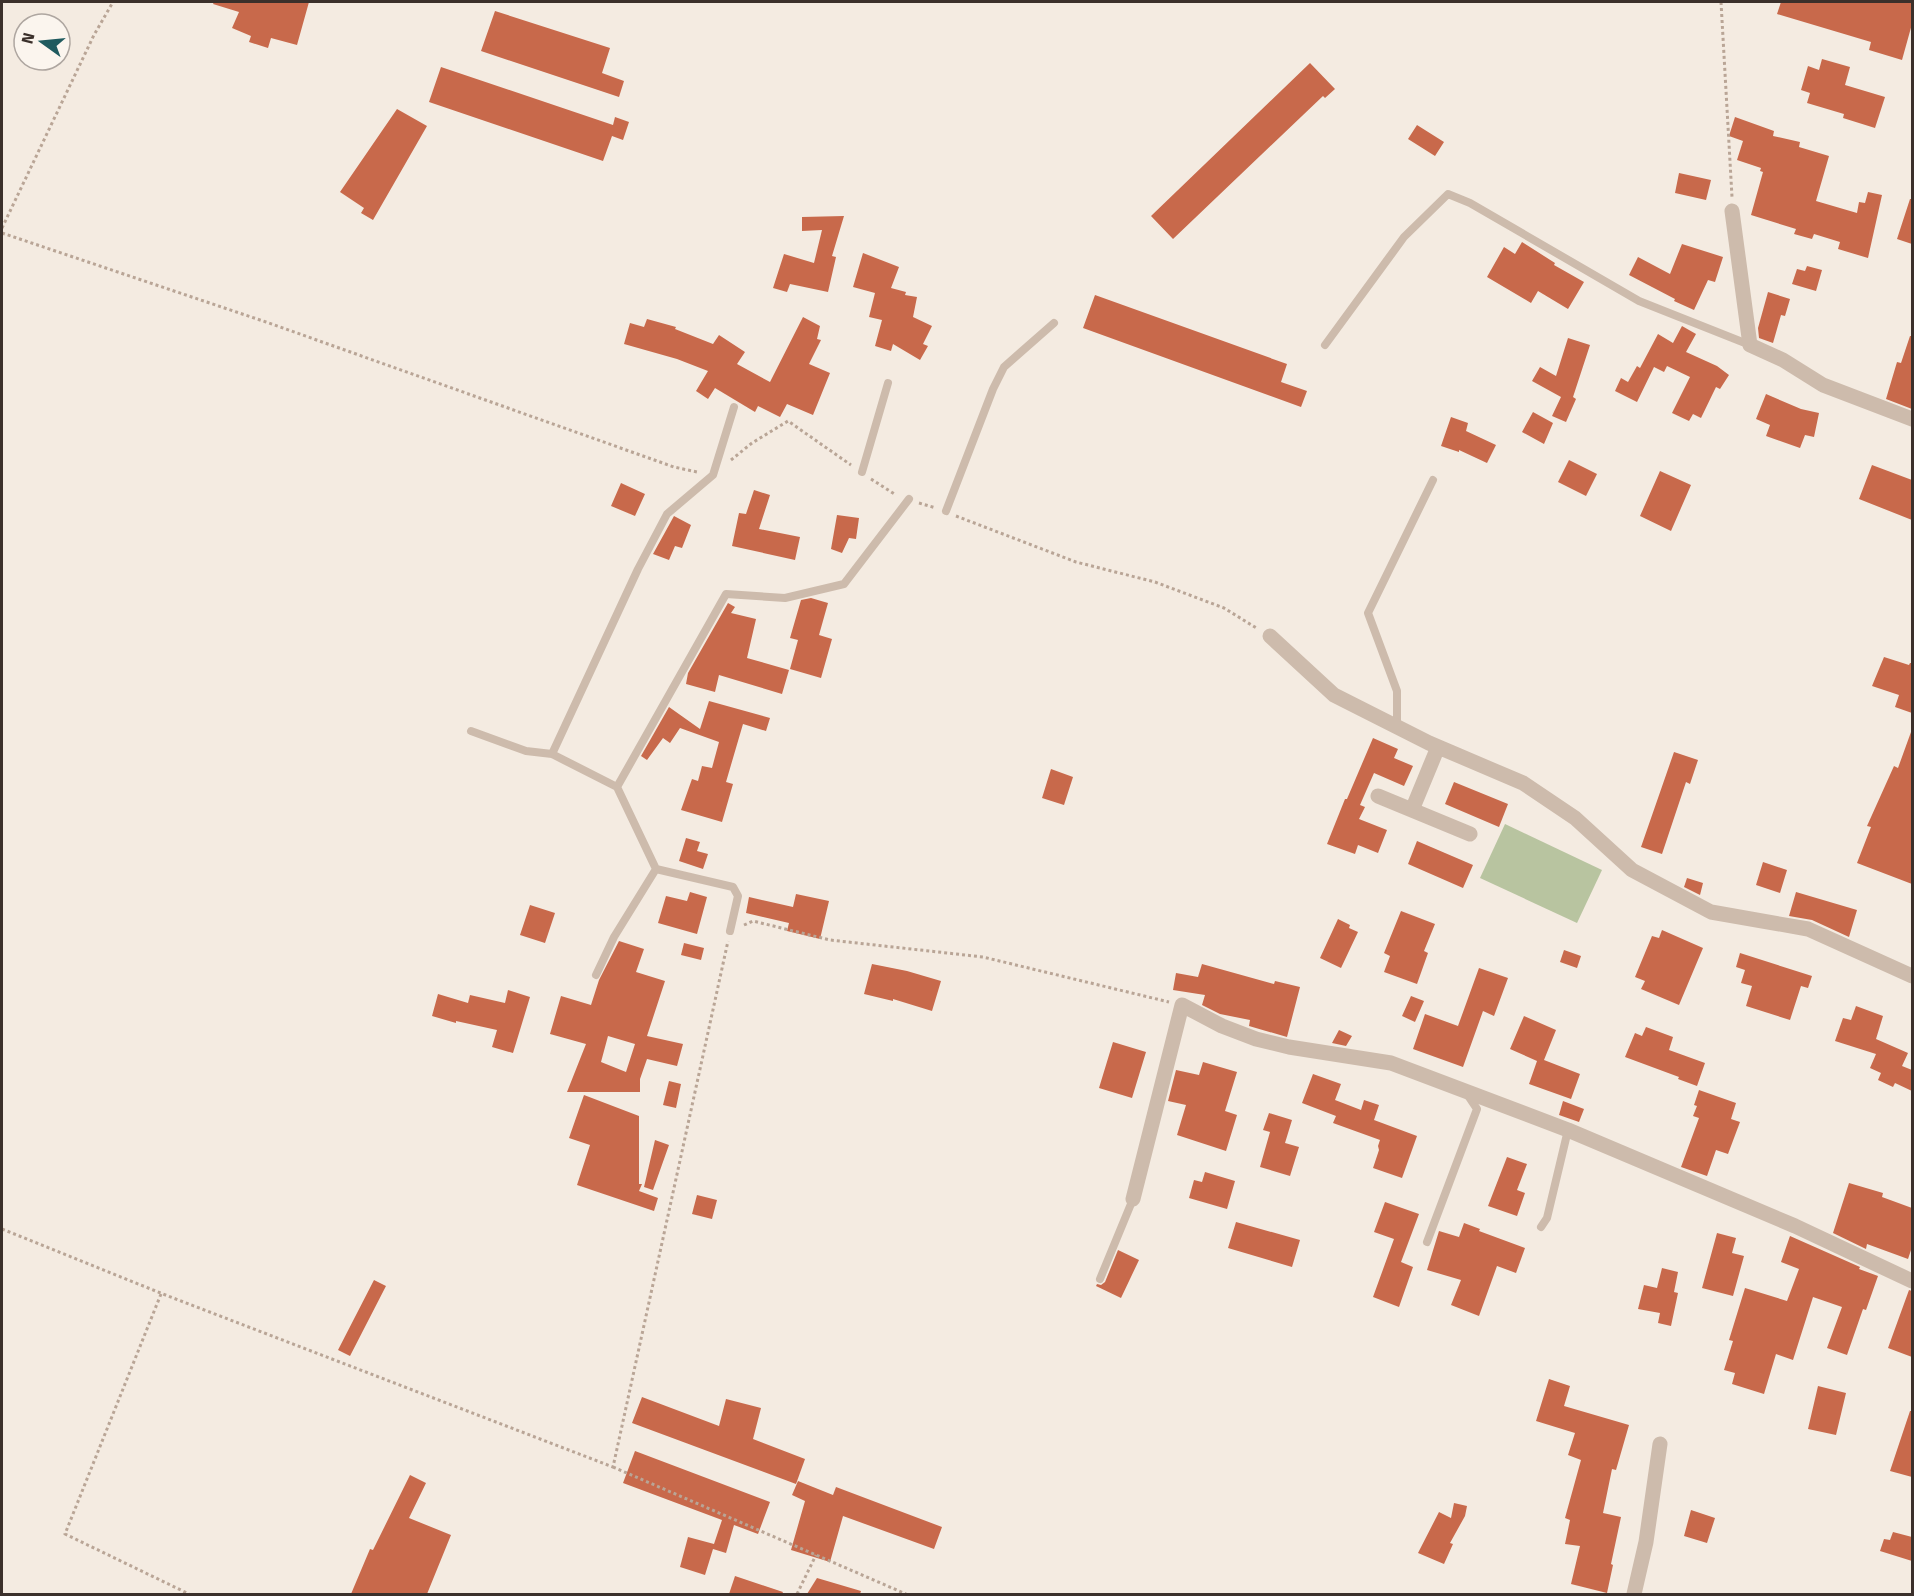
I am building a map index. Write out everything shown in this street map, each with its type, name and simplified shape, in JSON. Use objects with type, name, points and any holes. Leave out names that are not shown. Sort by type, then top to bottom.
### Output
[{"type":"street","points":[[1732,211],[1750,345],[1783,360],[1823,385],[1912,419]]},
{"type":"street","points":[[1270,636],[1334,695],[1438,747],[1523,783],[1575,818],[1632,870],[1711,912],[1808,929],[1912,976]]},
{"type":"street","points":[[1412,810],[1438,747]]},
{"type":"street","points":[[1378,796],[1470,834]]},
{"type":"street","points":[[1133,1199],[1182,1005],[1222,1026],[1256,1039],[1289,1047],[1391,1063],[1568,1130],[1795,1226],[1912,1281]]},
{"type":"street","points":[[1634,1594],[1646,1542],[1660,1444]]},
{"type":"lane","points":[[1325,345],[1404,237],[1448,194],[1470,203],[1639,301],[1750,345]]},
{"type":"lane","points":[[946,512],[993,389],[1004,367],[1054,323]]},
{"type":"lane","points":[[862,472],[888,383]]},
{"type":"lane","points":[[552,753],[638,568],[668,514],[713,475],[734,406]]},
{"type":"lane","points":[[1397,727],[1397,691],[1368,613],[1433,480]]},
{"type":"lane","points":[[616,787],[726,594],[785,598],[844,584],[909,499]]},
{"type":"lane","points":[[471,731],[526,751],[552,753],[616,787],[656,869]]},
{"type":"lane","points":[[656,869],[733,887],[738,896],[730,931]]},
{"type":"lane","points":[[596,975],[614,937],[656,869]]},
{"type":"lane","points":[[1427,1242],[1477,1109],[1464,1091]]},
{"type":"lane","points":[[1541,1227],[1547,1218],[1568,1130]]},
{"type":"lane","points":[[1100,1279],[1133,1199]]},
{"type":"path","points":[[2,228],[94,35],[113,2]]},
{"type":"path","points":[[1721,2],[1732,211]]},
{"type":"path","points":[[2,233],[266,322],[674,467],[713,475],[752,443],[788,421],[890,493],[1076,562],[1155,582],[1224,608],[1270,636]]},
{"type":"path","points":[[613,1467],[730,931],[753,921],[830,940],[983,957],[1182,1005]]},
{"type":"path","points":[[2,1229],[161,1294],[613,1467],[906,1594]]},
{"type":"path","points":[[161,1294],[65,1534],[189,1594]]},
{"type":"path","points":[[797,1594],[816,1555]]},
{"type":"green space","points":[[1505,824],[1602,870],[1577,923],[1480,878]]},
{"type":"building","points":[[214,2],[309,2],[297,45],[271,38],[268,48],[249,42],[251,36],[232,28],[239,12],[213,4]]},
{"type":"building","points":[[1781,2],[1912,2],[1912,24],[1902,60],[1869,50],[1871,42],[1777,14]]},
{"type":"building","points":[[495,11],[610,48],[602,73],[624,81],[619,97],[481,51]]},
{"type":"building","points":[[1822,59],[1850,67],[1845,85],[1885,97],[1875,128],[1843,118],[1844,114],[1807,103],[1810,93],[1801,90],[1808,66],[1819,70]]},
{"type":"building","points":[[1310,63],[1335,89],[1325,98],[1323,96],[1173,239],[1151,216]]},
{"type":"building","points":[[441,67],[613,125],[615,117],[629,122],[623,140],[612,136],[603,161],[429,102]]},
{"type":"building","points":[[397,109],[427,126],[373,220],[361,213],[364,208],[340,192]]},
{"type":"building","points":[[1735,117],[1774,131],[1773,136],[1800,142],[1799,147],[1829,156],[1816,201],[1857,213],[1859,202],[1865,203],[1868,192],[1882,195],[1868,258],[1838,249],[1840,242],[1814,234],[1812,239],[1794,234],[1796,229],[1751,215],[1763,172],[1760,171],[1761,168],[1737,160],[1743,141],[1729,136]]},
{"type":"building","points":[[1417,125],[1444,142],[1435,156],[1408,139]]},
{"type":"building","points":[[1679,173],[1711,180],[1706,200],[1675,193]]},
{"type":"building","points":[[1910,199],[1912,199],[1912,244],[1897,239]]},
{"type":"building","points":[[844,216],[832,256],[836,257],[828,292],[790,284],[787,292],[773,288],[784,254],[814,263],[822,230],[802,231],[802,217]]},
{"type":"building","points":[[1522,242],[1555,263],[1554,265],[1584,282],[1568,309],[1538,291],[1531,303],[1487,277],[1504,247],[1515,254]]},
{"type":"building","points":[[1682,244],[1723,257],[1715,282],[1708,280],[1694,310],[1629,275],[1638,257],[1670,274]]},
{"type":"building","points":[[863,253],[899,267],[891,288],[906,292],[905,295],[917,297],[913,317],[932,326],[923,344],[928,346],[920,360],[893,344],[891,351],[875,346],[882,320],[869,317],[875,293],[853,287]]},
{"type":"building","points":[[1807,266],[1822,270],[1816,291],[1792,284],[1797,269],[1805,271]]},
{"type":"building","points":[[1768,292],[1790,299],[1785,316],[1781,315],[1773,343],[1759,338],[1758,328]]},
{"type":"building","points":[[1095,295],[1287,364],[1281,382],[1307,391],[1301,407],[1083,328]]},
{"type":"building","points":[[803,317],[820,326],[817,339],[821,340],[809,364],[830,373],[813,415],[787,404],[780,417],[758,406],[755,412],[715,388],[708,399],[696,391],[708,371],[677,359],[624,344],[630,323],[644,327],[647,319],[676,327],[675,329],[713,344],[719,335],[745,352],[737,364],[770,382]]},
{"type":"building","points":[[1682,326],[1696,334],[1686,352],[1717,366],[1729,375],[1720,389],[1716,387],[1701,418],[1693,414],[1689,421],[1672,413],[1690,377],[1667,366],[1664,372],[1654,367],[1637,402],[1615,391],[1621,378],[1628,382],[1637,366],[1640,368],[1658,334],[1673,343]]},
{"type":"building","points":[[1910,336],[1912,336],[1912,409],[1886,399],[1897,362],[1901,363]]},
{"type":"building","points":[[1568,338],[1590,345],[1573,397],[1576,399],[1566,422],[1552,416],[1561,397],[1532,381],[1540,367],[1556,376]]},
{"type":"building","points":[[1766,394],[1801,409],[1819,413],[1814,437],[1805,435],[1800,448],[1766,436],[1770,425],[1756,419]]},
{"type":"building","points":[[1533,412],[1553,423],[1544,444],[1522,432]]},
{"type":"building","points":[[1451,417],[1468,423],[1466,431],[1496,445],[1487,463],[1459,450],[1459,452],[1441,446]]},
{"type":"building","points":[[1569,460],[1597,474],[1586,496],[1558,482]]},
{"type":"building","points":[[1872,465],[1912,480],[1912,520],[1859,499]]},
{"type":"building","points":[[1660,471],[1691,485],[1671,531],[1640,516]]},
{"type":"building","points":[[621,483],[645,494],[635,516],[611,506]]},
{"type":"building","points":[[754,490],[770,495],[759,529],[800,537],[795,560],[732,546],[739,513],[746,514]]},
{"type":"building","points":[[837,515],[859,518],[856,539],[849,538],[842,553],[831,549]]},
{"type":"building","points":[[674,516],[691,525],[682,548],[675,546],[669,560],[653,554]]},
{"type":"building","points":[[811,598],[828,603],[819,635],[832,639],[821,678],[790,669],[798,640],[790,638],[801,600]]},
{"type":"building","points":[[728,603],[735,607],[731,613],[756,619],[747,658],[789,670],[782,694],[719,675],[715,692],[686,684],[688,673]]},
{"type":"building","points":[[1884,657],[1909,665],[1912,663],[1912,713],[1895,707],[1899,695],[1872,686]]},
{"type":"building","points":[[709,701],[770,718],[766,731],[743,724],[726,782],[733,784],[722,822],[681,810],[692,779],[698,781],[702,766],[712,768],[719,742],[680,728],[670,743],[663,738],[647,760],[641,756],[669,707],[700,729]]},
{"type":"building","points":[[1911,732],[1912,884],[1857,863],[1871,827],[1867,826],[1894,766],[1898,768]]},
{"type":"building","points":[[1373,738],[1398,749],[1394,758],[1413,766],[1404,786],[1374,773],[1360,805],[1365,807],[1359,819],[1387,830],[1378,853],[1358,845],[1355,854],[1327,844]]},
{"type":"building","points":[[1674,752],[1698,760],[1690,784],[1686,782],[1662,854],[1641,847]]},
{"type":"building","points":[[1051,769],[1073,777],[1064,805],[1042,798]]},
{"type":"building","points":[[1454,782],[1508,804],[1499,827],[1445,804]]},
{"type":"building","points":[[686,838],[700,842],[697,851],[708,854],[703,869],[679,861]]},
{"type":"building","points":[[1417,841],[1473,865],[1463,888],[1408,864]]},
{"type":"building","points":[[1763,862],[1787,870],[1780,893],[1756,885]]},
{"type":"building","points":[[1687,878],[1703,883],[1700,895],[1684,887]]},
{"type":"building","points":[[690,892],[707,897],[697,934],[658,923],[666,896],[687,901]]},
{"type":"building","points":[[1796,892],[1857,910],[1849,937],[1812,920],[1789,916]]},
{"type":"building","points":[[796,894],[829,901],[820,939],[787,931],[789,923],[746,913],[749,897],[793,907]]},
{"type":"building","points":[[530,905],[555,913],[545,943],[520,935]]},
{"type":"building","points":[[1401,911],[1435,924],[1424,951],[1428,953],[1417,984],[1384,972],[1390,956],[1384,953]]},
{"type":"building","points":[[1338,919],[1358,932],[1341,968],[1320,958]]},
{"type":"building","points":[[1662,930],[1703,948],[1679,1005],[1641,989],[1645,981],[1635,977],[1652,936],[1659,938]]},
{"type":"building","points":[[619,941],[644,949],[636,972],[665,981],[647,1036],[683,1044],[677,1066],[647,1059],[640,1079],[640,1092],[567,1092],[586,1044],[550,1034],[561,996],[591,1005],[599,980]],"holes":[[[608,1036],[635,1044],[626,1072],[601,1062]]]},
{"type":"building","points":[[684,943],[704,948],[701,960],[681,955]]},
{"type":"building","points":[[1564,950],[1581,956],[1577,968],[1560,962]]},
{"type":"building","points":[[1740,953],[1812,976],[1808,988],[1801,986],[1790,1020],[1746,1006],[1752,986],[1741,983],[1745,970],[1736,967]]},
{"type":"building","points":[[872,964],[941,981],[932,1011],[893,999],[893,1001],[864,994]]},
{"type":"building","points":[[1202,964],[1274,984],[1275,981],[1300,987],[1287,1037],[1249,1026],[1250,1020],[1220,1014],[1202,1005],[1205,995],[1173,990],[1176,973],[1198,977]]},
{"type":"building","points":[[1479,968],[1508,978],[1494,1016],[1483,1011],[1463,1067],[1413,1049],[1425,1014],[1458,1026]]},
{"type":"building","points":[[508,990],[530,997],[513,1053],[492,1047],[497,1030],[432,1016],[438,994],[468,1003],[470,995],[505,1003]]},
{"type":"building","points":[[1411,996],[1424,1001],[1415,1022],[1402,1016]]},
{"type":"building","points":[[1856,1006],[1883,1016],[1876,1039],[1908,1053],[1902,1066],[1912,1070],[1912,1091],[1895,1083],[1893,1087],[1878,1080],[1881,1073],[1870,1068],[1876,1054],[1835,1041],[1843,1018],[1851,1020]]},
{"type":"building","points":[[1524,1016],[1556,1030],[1544,1060],[1580,1074],[1571,1099],[1529,1084],[1537,1061],[1510,1049]]},
{"type":"building","points":[[1646,1027],[1673,1037],[1669,1050],[1705,1063],[1697,1086],[1625,1057],[1635,1033],[1642,1036]]},
{"type":"building","points":[[1339,1030],[1352,1036],[1346,1046],[1332,1043]]},
{"type":"building","points":[[1113,1042],[1146,1052],[1132,1098],[1099,1088]]},
{"type":"building","points":[[1203,1062],[1237,1072],[1225,1111],[1237,1115],[1226,1151],[1177,1135],[1186,1105],[1168,1101],[1176,1070],[1199,1075]]},
{"type":"building","points":[[1313,1074],[1341,1084],[1335,1100],[1361,1110],[1364,1100],[1379,1105],[1374,1120],[1417,1136],[1402,1178],[1373,1168],[1380,1140],[1333,1123],[1336,1116],[1302,1103]]},
{"type":"building","points":[[669,1081],[681,1084],[676,1108],[663,1105]]},
{"type":"building","points":[[1699,1090],[1736,1103],[1731,1119],[1740,1122],[1728,1154],[1716,1150],[1707,1176],[1681,1167],[1699,1118],[1693,1116]]},
{"type":"building","points":[[584,1095],[639,1116],[639,1184],[642,1184],[639,1191],[658,1198],[654,1211],[577,1185],[590,1145],[569,1138]]},
{"type":"building","points":[[1563,1101],[1584,1109],[1579,1122],[1559,1115]]},
{"type":"building","points":[[1269,1113],[1292,1120],[1285,1143],[1299,1147],[1290,1176],[1260,1167],[1270,1132],[1263,1130]]},
{"type":"building","points":[[655,1140],[669,1145],[653,1190],[644,1187]]},
{"type":"building","points":[[1507,1157],[1527,1164],[1517,1190],[1525,1193],[1517,1216],[1488,1206]]},
{"type":"building","points":[[1205,1172],[1235,1181],[1227,1209],[1189,1198],[1194,1180],[1202,1182]]},
{"type":"building","points":[[1849,1183],[1883,1193],[1882,1197],[1912,1208],[1912,1247],[1908,1259],[1867,1244],[1866,1249],[1833,1233]]},
{"type":"building","points":[[697,1195],[717,1200],[712,1219],[692,1214]]},
{"type":"building","points":[[1385,1202],[1419,1214],[1401,1262],[1413,1267],[1399,1307],[1373,1297],[1394,1239],[1374,1232]]},
{"type":"building","points":[[1236,1222],[1300,1240],[1292,1267],[1228,1248]]},
{"type":"building","points":[[1464,1223],[1525,1248],[1516,1273],[1497,1266],[1479,1316],[1451,1305],[1461,1280],[1427,1270],[1439,1231],[1459,1237]]},
{"type":"building","points":[[1717,1233],[1736,1238],[1732,1253],[1744,1256],[1733,1296],[1702,1288]]},
{"type":"building","points":[[1790,1236],[1878,1276],[1866,1310],[1863,1309],[1847,1355],[1827,1348],[1842,1307],[1813,1297],[1793,1360],[1776,1354],[1764,1394],[1732,1384],[1735,1373],[1724,1370],[1733,1341],[1729,1340],[1745,1288],[1787,1301],[1799,1269],[1781,1262]]},
{"type":"building","points":[[1118,1250],[1139,1260],[1121,1298],[1096,1286],[1105,1282]]},
{"type":"building","points":[[1662,1268],[1678,1272],[1674,1292],[1678,1293],[1671,1326],[1658,1323],[1660,1313],[1638,1309],[1644,1285],[1657,1288]]},
{"type":"building","points":[[374,1280],[386,1286],[350,1356],[338,1350]]},
{"type":"building","points":[[1909,1290],[1912,1291],[1912,1357],[1888,1348]]},
{"type":"building","points":[[1549,1379],[1570,1386],[1564,1406],[1629,1425],[1616,1470],[1612,1469],[1603,1513],[1621,1517],[1607,1593],[1571,1584],[1580,1546],[1565,1544],[1570,1520],[1565,1518],[1581,1460],[1568,1455],[1575,1433],[1536,1421]]},
{"type":"building","points":[[1818,1386],[1846,1393],[1836,1435],[1808,1429]]},
{"type":"building","points":[[642,1397],[719,1426],[726,1399],[761,1408],[753,1439],[805,1459],[796,1484],[632,1423]]},
{"type":"building","points":[[1910,1411],[1912,1411],[1912,1477],[1890,1471]]},
{"type":"building","points":[[635,1451],[770,1502],[758,1534],[734,1525],[726,1553],[713,1549],[705,1575],[680,1567],[688,1537],[714,1544],[722,1520],[623,1483]]},
{"type":"building","points":[[410,1475],[426,1483],[409,1518],[451,1535],[427,1594],[351,1594],[370,1549],[373,1550]]},
{"type":"building","points":[[798,1481],[833,1495],[836,1487],[942,1527],[934,1549],[843,1516],[830,1562],[791,1550],[805,1501],[792,1495]]},
{"type":"building","points":[[1454,1503],[1467,1506],[1465,1516],[1450,1543],[1453,1544],[1444,1564],[1418,1553],[1439,1512],[1451,1518]]},
{"type":"building","points":[[1691,1510],[1715,1518],[1707,1543],[1684,1536]]},
{"type":"building","points":[[1893,1532],[1912,1537],[1912,1561],[1880,1551],[1884,1539],[1890,1540]]},
{"type":"building","points":[[735,1576],[783,1592],[782,1594],[729,1594]]},
{"type":"building","points":[[817,1578],[861,1591],[860,1594],[807,1594]]}]
